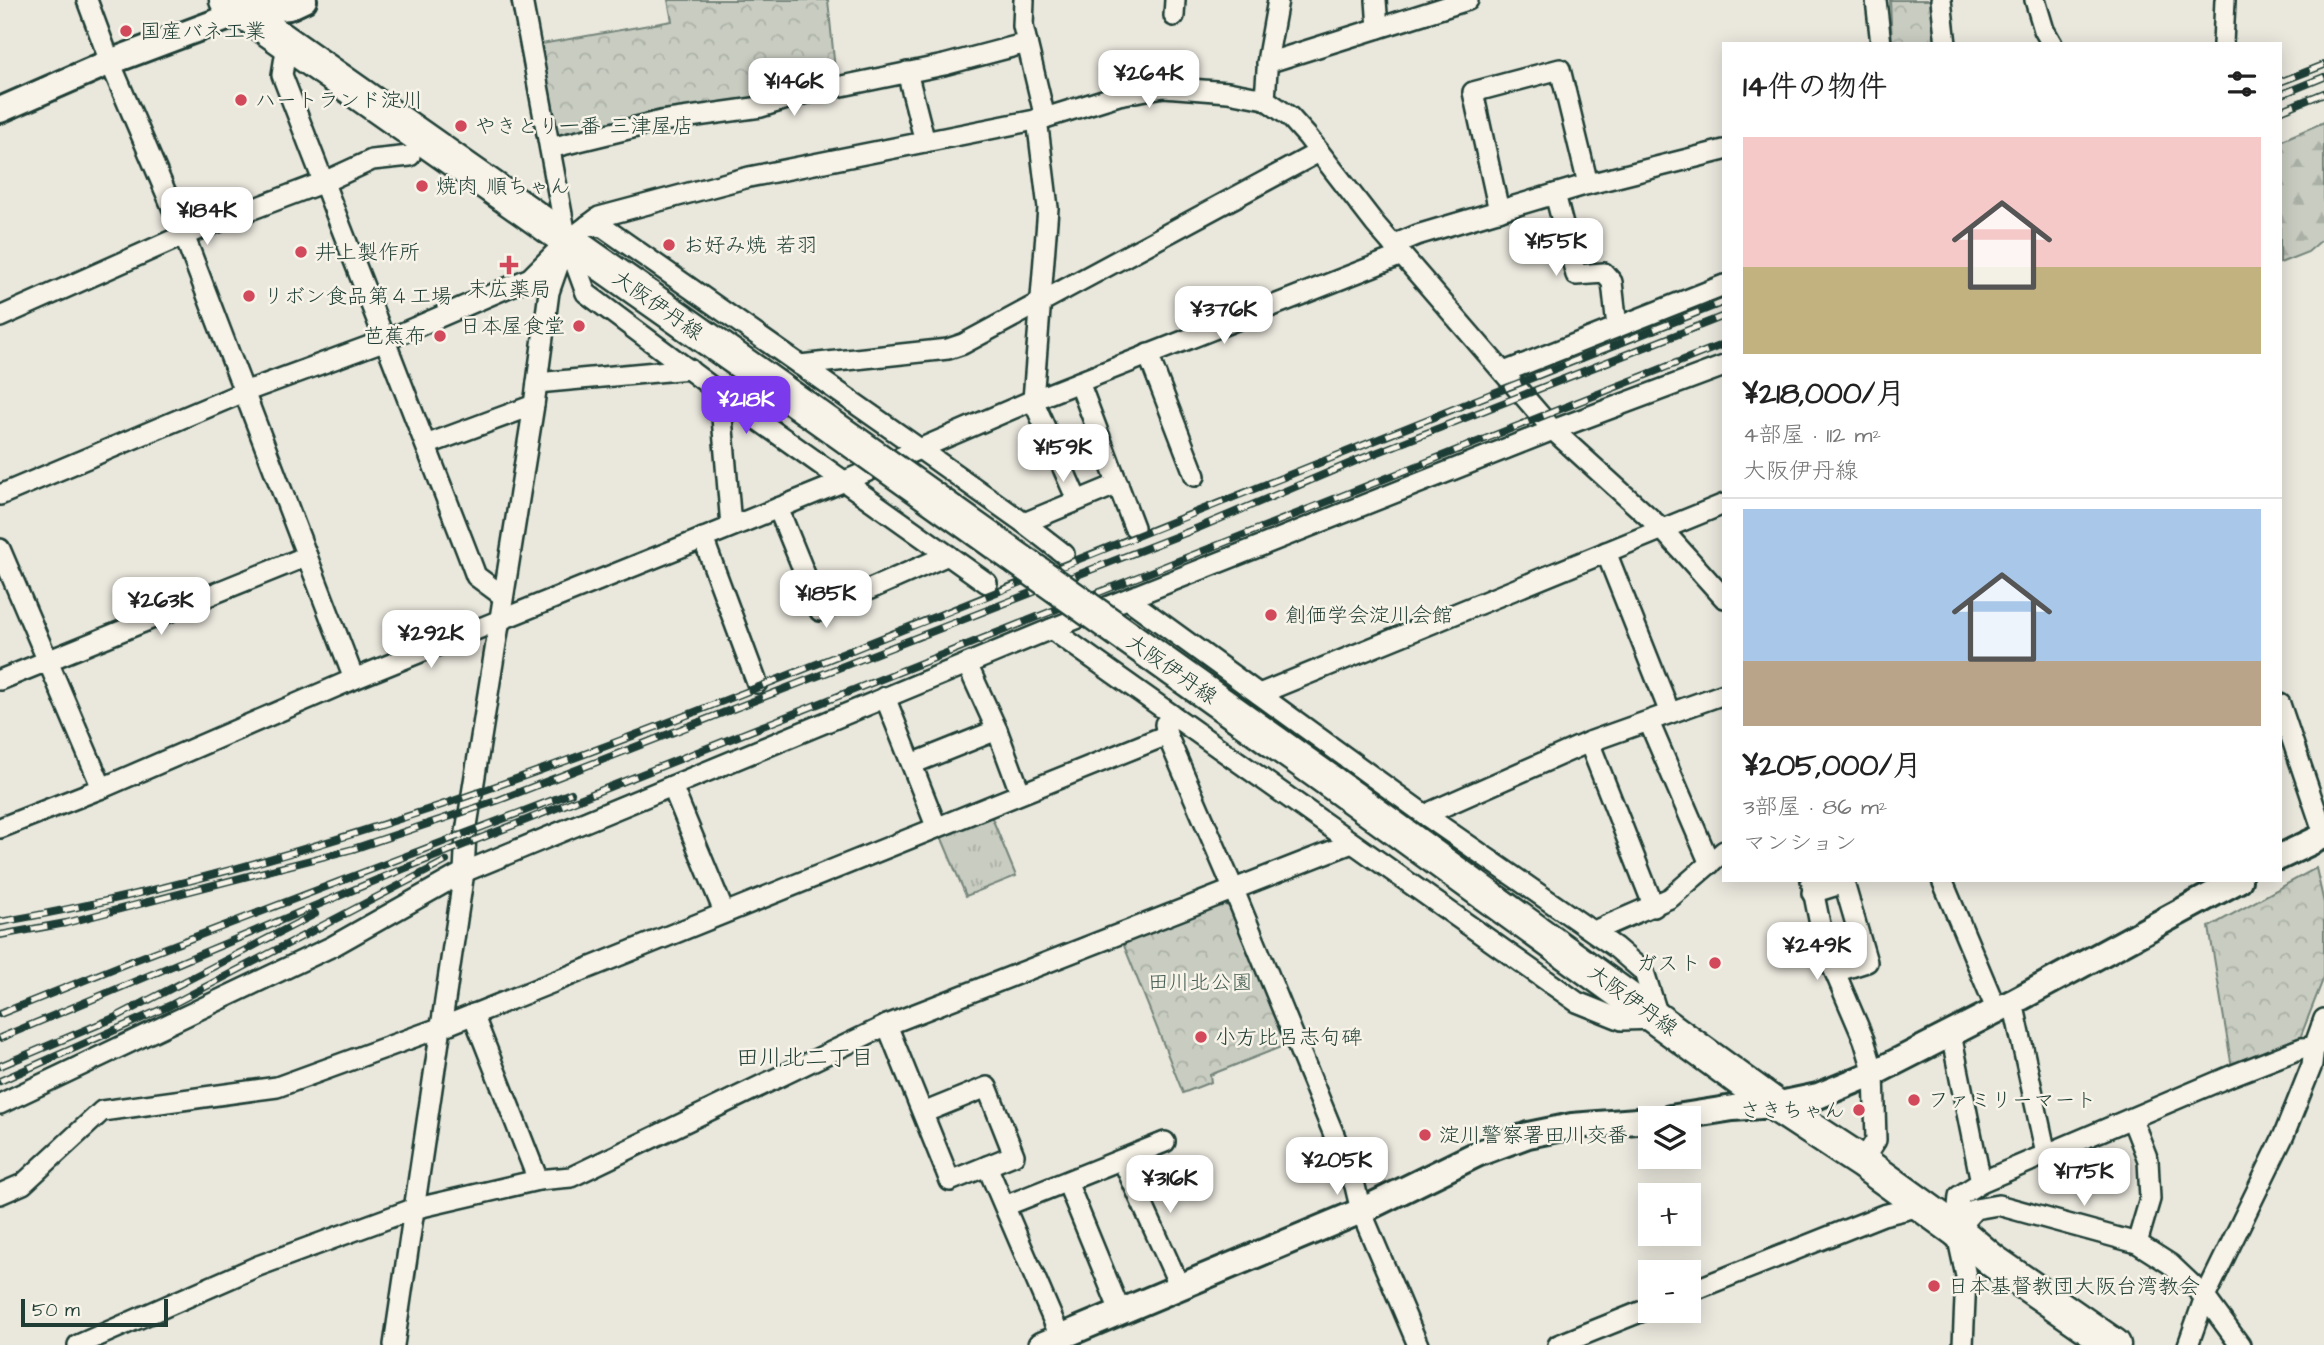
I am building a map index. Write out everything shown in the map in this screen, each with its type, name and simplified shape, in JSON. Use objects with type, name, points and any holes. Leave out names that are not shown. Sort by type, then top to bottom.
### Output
[{"type":"main road","name":"大阪伊丹線","points":[[243,4],[288,44],[578,233],[806,408],[1331,782],[1775,1105],[1862,1162],[1956,1230],[1993,1261],[2114,1345]]},
{"type":"street","points":[[86,0],[184,234],[354,679]]},
{"type":"street","points":[[0,110],[243,4],[289,7],[304,0]]},
{"type":"street","points":[[522,0],[550,148],[578,233],[586,293],[720,393],[987,583]]},
{"type":"street","points":[[1024,0],[1023,26],[1041,119],[1048,208],[1033,400],[1077,500]]},
{"type":"street","points":[[1265,99],[1267,63],[1278,0]]},
{"type":"street","points":[[1376,0],[1378,28]]},
{"type":"street","points":[[1267,63],[1468,0]]},
{"type":"street","points":[[1876,0],[1881,42]]},
{"type":"street","points":[[1941,0],[1946,42]]},
{"type":"street","points":[[2035,0],[2044,30],[2051,42]]},
{"type":"street","points":[[2223,42],[2225,0]]},
{"type":"street","points":[[550,148],[661,121],[761,107],[803,94],[1027,43]]},
{"type":"street","points":[[288,44],[282,75],[476,576],[503,596]]},
{"type":"street","points":[[1499,211],[1473,92],[1560,69],[1588,184]]},
{"type":"street","points":[[906,72],[925,142]]},
{"type":"street","points":[[0,495],[244,392],[386,340],[530,278],[599,217],[749,177],[1041,119],[1119,95],[1164,87],[1228,92],[1265,99],[1290,117],[1397,250],[1553,430],[1662,529],[1722,596]]},
{"type":"street","points":[[0,828],[103,788],[354,679],[845,481],[1033,400],[1397,250],[1417,235],[1588,184],[1722,150]]},
{"type":"street","points":[[800,365],[948,349],[963,344],[1319,152]]},
{"type":"street","points":[[0,317],[184,234],[324,182],[372,160],[410,156]]},
{"type":"street","points":[[1555,194],[1576,275],[1604,274],[1612,282],[1617,327]]},
{"type":"street","points":[[578,233],[603,228],[920,449],[1064,554]]},
{"type":"street","points":[[394,1345],[464,872],[466,832],[534,405],[549,292],[578,233]]},
{"type":"street","points":[[1504,372],[1722,286]]},
{"type":"street","points":[[1148,354],[1195,476]]},
{"type":"street","points":[[0,1104],[333,946],[464,872],[1051,629],[1553,430],[1722,367]]},
{"type":"street","points":[[537,383],[689,369]]},
{"type":"street","points":[[1079,382],[1134,527]]},
{"type":"street","points":[[720,393],[731,526]]},
{"type":"street","points":[[426,445],[534,405]]},
{"type":"street","points":[[1024,523],[1118,484]]},
{"type":"street","points":[[1259,694],[1722,505]]},
{"type":"street","points":[[778,508],[820,611],[948,555]]},
{"type":"street","points":[[703,538],[757,683]]},
{"type":"street","points":[[0,549],[103,788]]},
{"type":"street","points":[[1606,552],[1670,713]]},
{"type":"street","points":[[0,680],[306,556]]},
{"type":"street","points":[[1051,629],[1577,1002],[1622,1020],[1659,1019],[1644,972],[1594,932],[1428,817],[1128,599]]},
{"type":"street","points":[[967,664],[997,730],[1020,792]]},
{"type":"street","points":[[1428,817],[1433,811],[1589,742],[1722,695]]},
{"type":"street","points":[[885,697],[936,826]]},
{"type":"street","points":[[1163,708],[1167,735],[1233,888],[1418,1345]]},
{"type":"street","points":[[2282,710],[2324,835],[2282,856]]},
{"type":"street","points":[[1594,932],[1670,898],[1717,858],[1649,722]]},
{"type":"street","points":[[912,764],[997,730]]},
{"type":"street","points":[[0,1194],[23,1184],[102,1111],[276,1087],[442,1027],[1167,735]]},
{"type":"street","points":[[1589,742],[1654,906]]},
{"type":"street","points":[[672,786],[724,912]]},
{"type":"street","points":[[78,1345],[257,1266],[413,1209],[538,1180],[571,1177],[887,1025],[1352,843]]},
{"type":"street","points":[[1943,882],[2005,1006],[2046,1154]]},
{"type":"street","points":[[1835,972],[1867,962],[1844,883],[1811,887],[1825,949],[1864,1040],[1874,1073],[1876,1140],[1862,1162]]},
{"type":"street","points":[[1701,1113],[1775,1105],[1818,1096],[1874,1073],[2005,1006],[2228,883]]},
{"type":"street","points":[[473,1014],[538,1180]]},
{"type":"street","points":[[2188,1345],[2205,1297],[2284,1135],[2312,1065],[2314,1047],[2324,1019]]},
{"type":"street","points":[[887,1025],[950,1181],[1014,1155],[987,1087],[923,1113]]},
{"type":"street","points":[[1951,1034],[1981,1182]]},
{"type":"street","points":[[1963,1345],[1966,1276],[1956,1230],[1959,1196],[1981,1182],[2244,1070],[2302,1048],[2314,1047]]},
{"type":"street","points":[[2132,1119],[2148,1160],[2150,1199],[2137,1243]]},
{"type":"street","points":[[987,1166],[1005,1206],[1051,1341],[1362,1211],[1477,1154],[1528,1135],[1572,1126],[1638,1121]]},
{"type":"street","points":[[1005,1206],[1166,1142]]},
{"type":"street","points":[[1123,1161],[1180,1287]]},
{"type":"street","points":[[1067,1182],[1121,1311]]},
{"type":"street","points":[[1956,1230],[1975,1209],[1998,1205],[2137,1243],[2170,1264],[2205,1297],[2240,1345]]},
{"type":"street","points":[[1701,1287],[1883,1215],[1921,1206]]},
{"type":"street","points":[[1558,1345],[1638,1313]]},
{"type":"green space","points":[[668,0],[828,0],[836,80],[690,109],[557,141],[541,44],[672,21]]},
{"type":"green space","points":[[1890,0],[1931,0],[1935,42],[1892,42]]},
{"type":"green space","points":[[2324,122],[2324,238],[2308,252],[2282,262],[2282,140]]},
{"type":"green space","points":[[990,813],[1016,876],[966,896],[940,834]]},
{"type":"green space","points":[[2316,868],[2324,903],[2324,977],[2300,1038],[2232,1068],[2209,927]]},
{"type":"green space","name":"田川北公園","points":[[1221,904],[1232,907],[1286,1045],[1210,1075],[1211,1082],[1183,1093],[1123,943]]},
{"type":"railway","points":[[2282,81],[2324,65]]},
{"type":"railway","points":[[2282,94],[2324,77]]},
{"type":"railway","points":[[2282,110],[2324,93]]},
{"type":"railway","points":[[0,922],[216,874],[322,844],[532,773],[739,695],[1722,303]]},
{"type":"railway","points":[[0,935],[66,923],[353,849],[499,800],[1198,528],[1358,460],[1722,317]]},
{"type":"railway","points":[[0,1038],[403,869],[1722,345]]},
{"type":"railway","points":[[0,1014],[571,793]]},
{"type":"railway","points":[[0,1081],[169,1006],[446,861]]},
{"type":"railway","points":[[0,1066],[114,1018],[315,914]]},
{"type":"place","name":"国産バネ工業","points":[[126,31]]},
{"type":"place","name":"ハートランド淀川","points":[[241,100]]},
{"type":"place","name":"やきとり一番 三津屋店","points":[[461,126]]},
{"type":"place","name":"焼肉 順ちゃん","points":[[422,186]]},
{"type":"place","name":"お好み焼 若羽","points":[[669,245]]},
{"type":"place","name":"井上製作所","points":[[301,252]]},
{"type":"place","name":"末広薬局","points":[[509,265]]},
{"type":"place","name":"リボン食品第４工場","points":[[249,296]]},
{"type":"place","name":"日本屋食堂","points":[[579,326]]},
{"type":"place","name":"芭蕉布","points":[[440,336]]},
{"type":"place","name":"創価学会淀川会館","points":[[1271,615]]},
{"type":"place","name":"ガスト","points":[[1715,963]]},
{"type":"place","name":"小方比呂志句碑","points":[[1201,1037]]},
{"type":"place","name":"ファミリーマート","points":[[1914,1100]]},
{"type":"place","name":"さきちゃん","points":[[1859,1110]]},
{"type":"place","name":"淀川警察署田川交番","points":[[1425,1135]]},
{"type":"place","name":"日本基督教団大阪台湾教会","points":[[1934,1286]]},
{"type":"district","name":"田川北二丁目","points":[[805,1057]]}]
